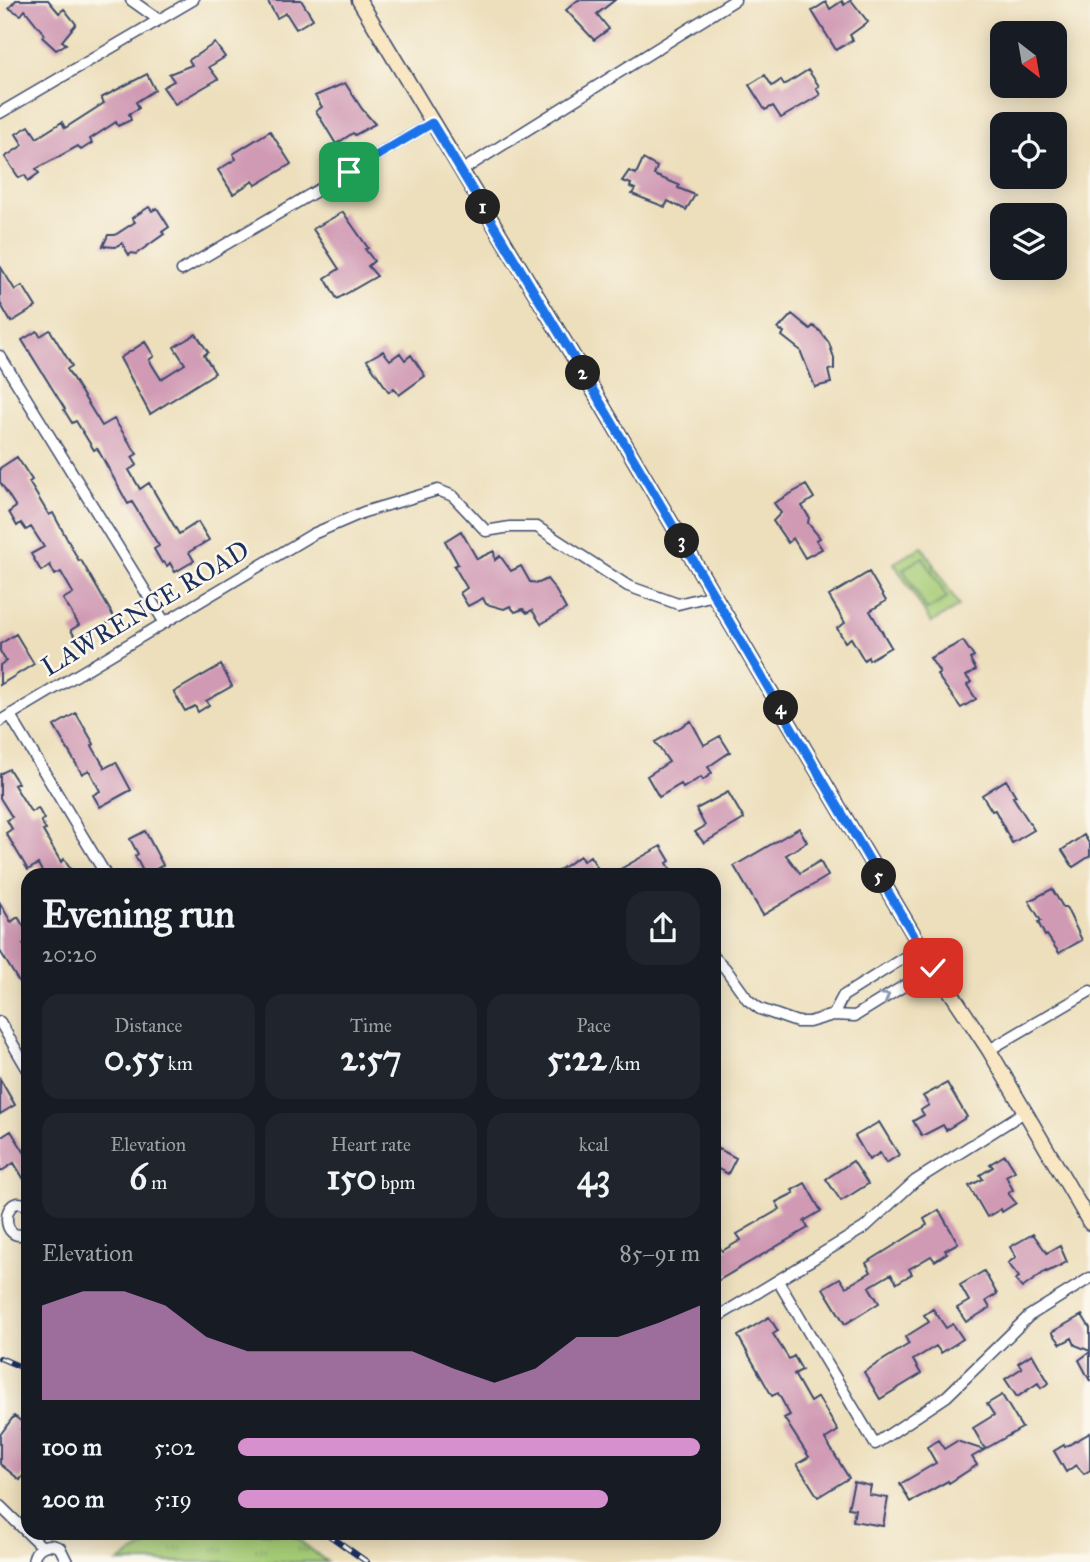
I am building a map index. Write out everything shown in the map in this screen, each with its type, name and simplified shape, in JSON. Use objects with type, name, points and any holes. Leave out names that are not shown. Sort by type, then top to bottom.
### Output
[{"type":"street","points":[[131,0],[159,20]]},
{"type":"street","points":[[0,113],[193,0]]},
{"type":"street","points":[[359,0],[933,968],[989,1049],[1090,1223]]},
{"type":"street","points":[[461,171],[735,0]]},
{"type":"street","points":[[182,270],[432,123]]},
{"type":"street","points":[[0,356],[165,623]]},
{"type":"street","name":"LAWRENCE ROAD","points":[[0,721],[313,534],[363,512],[438,490],[453,496],[486,531],[510,527],[537,527],[628,586],[678,604],[714,595]]},
{"type":"street","points":[[10,715],[102,868]]},
{"type":"street","points":[[833,1015],[843,996],[921,947]]},
{"type":"street","points":[[721,964],[748,1000],[760,1009],[797,1022],[809,1022],[833,1015],[855,1016],[933,968]]},
{"type":"street","points":[[989,1049],[1090,991]]},
{"type":"street","points":[[0,1022],[21,1058]]},
{"type":"street","points":[[721,1314],[864,1228],[915,1181],[1026,1111]]},
{"type":"street","points":[[21,1203],[11,1205],[2,1218],[5,1228],[13,1235],[21,1233]]},
{"type":"street","points":[[778,1281],[875,1444],[947,1396],[1029,1316],[1090,1278]]},
{"type":"street","points":[[0,1506],[21,1527]]},
{"type":"street","points":[[34,1540],[41,1547]]},
{"type":"street","points":[[33,1562],[35,1553],[41,1547],[49,1545],[60,1548],[66,1562]]},
{"type":"green space","points":[[922,546],[959,606],[931,623],[894,563]]},
{"type":"green space","points":[[923,557],[947,598],[927,610],[903,569]]},
{"type":"green space","points":[[156,1540],[299,1540],[327,1562],[119,1562]]},
{"type":"building","points":[[16,0],[48,0],[59,13],[64,9],[76,24],[62,41],[66,44],[56,50],[42,37],[44,34],[25,10],[21,15],[9,8]]},
{"type":"building","points":[[267,0],[301,0],[313,19],[296,29],[286,13],[277,18]]},
{"type":"building","points":[[578,0],[615,0],[597,14],[609,29],[594,40],[566,10]]},
{"type":"building","points":[[851,0],[868,22],[850,35],[853,40],[836,50],[812,11],[826,2],[830,9],[842,1],[844,5]]},
{"type":"building","points":[[215,43],[225,57],[209,67],[218,79],[175,104],[163,87],[174,81],[169,74],[192,65],[189,60]]},
{"type":"building","points":[[808,70],[819,86],[816,88],[820,95],[781,118],[773,106],[765,110],[749,85],[765,75],[772,86],[781,80],[784,85]]},
{"type":"building","points":[[147,74],[155,90],[136,102],[139,108],[129,114],[131,120],[118,126],[116,122],[90,139],[92,143],[81,150],[78,146],[36,169],[39,173],[28,181],[25,175],[19,178],[5,157],[23,145],[16,134],[29,126],[37,138],[62,122],[65,128],[104,103],[101,98]]},
{"type":"building","points":[[345,83],[375,124],[336,144],[316,111],[322,107],[315,96]]},
{"type":"building","points":[[270,131],[291,164],[256,185],[253,181],[233,194],[218,170],[236,159],[233,154]]},
{"type":"building","points":[[643,159],[657,167],[654,175],[695,195],[686,210],[668,201],[665,207],[632,194],[635,189],[630,187],[631,184],[622,181],[629,171],[636,174]]},
{"type":"building","points":[[149,207],[152,211],[157,208],[169,227],[162,232],[164,234],[136,254],[129,255],[122,243],[115,247],[103,246],[108,235],[115,235],[135,222],[132,218]]},
{"type":"building","points":[[343,212],[368,248],[365,249],[374,261],[368,266],[377,276],[337,299],[325,278],[339,269],[313,229]]},
{"type":"building","points":[[0,266],[15,290],[22,286],[36,307],[11,322],[0,303]]},
{"type":"building","points":[[792,314],[810,329],[813,326],[820,331],[829,343],[834,358],[834,369],[828,370],[831,383],[815,387],[800,350],[782,336],[784,332],[778,329]]},
{"type":"building","points":[[50,330],[72,366],[67,369],[102,426],[114,419],[137,454],[132,457],[137,465],[129,470],[140,489],[149,483],[179,534],[198,522],[209,540],[189,552],[194,561],[175,572],[170,563],[167,566],[162,563],[154,549],[159,546],[132,502],[128,504],[97,448],[94,450],[76,421],[72,423],[22,340],[37,331],[40,336]]},
{"type":"building","points":[[196,334],[208,352],[204,355],[215,373],[150,414],[120,358],[145,342],[154,356],[149,360],[161,379],[185,364],[174,347]]},
{"type":"building","points":[[383,351],[390,360],[400,353],[405,360],[411,355],[425,376],[399,395],[394,388],[389,392],[367,360]]},
{"type":"building","points":[[17,457],[32,480],[29,482],[49,515],[53,513],[115,619],[77,641],[71,630],[79,625],[63,599],[73,593],[61,572],[55,575],[50,565],[41,571],[31,554],[44,547],[31,527],[26,530],[21,523],[17,526],[9,512],[16,507],[0,482],[0,468]]},
{"type":"building","points":[[806,485],[814,498],[802,506],[809,517],[808,523],[820,538],[816,540],[822,549],[805,558],[793,538],[788,543],[773,521],[781,513],[774,503]]},
{"type":"building","points":[[461,531],[477,559],[494,551],[495,560],[500,556],[511,571],[521,566],[530,582],[539,583],[547,579],[566,609],[541,624],[532,610],[527,613],[523,609],[515,612],[510,606],[504,609],[486,604],[483,598],[468,606],[460,593],[467,588],[454,566],[458,564],[445,541]]},
{"type":"building","points":[[869,572],[886,601],[870,611],[891,647],[869,660],[868,657],[864,660],[851,638],[845,642],[837,628],[845,623],[829,596]]},
{"type":"building","points":[[16,634],[34,664],[0,685],[0,665],[6,661],[0,651],[0,644]]},
{"type":"building","points":[[963,641],[974,657],[970,659],[976,670],[966,676],[971,682],[967,685],[976,699],[961,708],[937,675],[940,673],[930,658]]},
{"type":"building","points":[[221,665],[232,686],[206,701],[209,705],[198,712],[195,706],[185,711],[174,692]]},
{"type":"building","points":[[76,713],[105,768],[116,762],[131,790],[100,807],[93,795],[100,791],[89,770],[82,774],[54,726]]},
{"type":"building","points":[[691,721],[704,745],[720,736],[730,752],[708,767],[712,773],[703,780],[701,777],[683,788],[681,784],[659,797],[647,776],[669,762],[655,742]]},
{"type":"building","points":[[9,769],[18,783],[14,785],[31,812],[38,808],[44,819],[41,821],[46,830],[43,831],[61,862],[64,859],[70,868],[40,868],[38,864],[27,868],[6,833],[12,829],[7,820],[12,817],[0,798],[0,774]]},
{"type":"building","points":[[1006,780],[1016,796],[1013,797],[1034,830],[1012,843],[995,810],[992,811],[982,795]]},
{"type":"building","points":[[728,792],[744,819],[704,843],[695,832],[705,826],[696,809]]},
{"type":"building","points":[[799,828],[807,842],[786,855],[800,873],[820,861],[828,876],[763,915],[734,866]]},
{"type":"building","points":[[145,831],[163,865],[158,868],[141,868],[130,839]]},
{"type":"building","points":[[1084,835],[1090,845],[1090,856],[1073,867],[1062,850]]},
{"type":"building","points":[[661,846],[670,861],[667,863],[670,868],[622,868]]},
{"type":"building","points":[[580,856],[583,861],[590,856],[598,868],[562,868]]},
{"type":"building","points":[[1052,889],[1063,907],[1066,907],[1082,940],[1059,953],[1047,935],[1045,936],[1038,922],[1041,921],[1029,901]]},
{"type":"building","points":[[0,903],[11,922],[18,917],[21,922],[21,986],[0,951]]},
{"type":"building","points":[[0,1079],[15,1105],[0,1114]]},
{"type":"building","points":[[947,1083],[967,1117],[946,1130],[943,1125],[922,1136],[913,1121],[924,1115],[921,1110],[929,1105],[923,1096]]},
{"type":"building","points":[[879,1122],[899,1155],[886,1163],[880,1153],[869,1160],[855,1136]]},
{"type":"building","points":[[11,1131],[21,1147],[21,1174],[14,1163],[0,1172],[0,1138]]},
{"type":"building","points":[[721,1150],[736,1158],[728,1174],[721,1170]]},
{"type":"building","points":[[1005,1155],[1015,1171],[1006,1176],[1013,1190],[1008,1193],[1016,1203],[987,1217],[969,1186],[983,1179],[980,1175],[993,1167],[990,1164]]},
{"type":"building","points":[[853,1161],[868,1184],[841,1201],[826,1179]]},
{"type":"building","points":[[805,1183],[821,1211],[804,1221],[808,1228],[721,1279],[721,1249],[741,1240],[737,1234],[780,1209],[776,1202],[794,1193],[792,1190]]},
{"type":"building","points":[[939,1210],[958,1243],[945,1250],[947,1253],[935,1261],[931,1256],[909,1269],[912,1274],[897,1283],[891,1274],[869,1287],[879,1303],[845,1324],[823,1288],[840,1278],[846,1287],[871,1272],[866,1263],[927,1225],[924,1219]]},
{"type":"building","points":[[1033,1234],[1047,1253],[1060,1246],[1067,1262],[1046,1271],[1022,1288],[1015,1280],[1019,1277],[1008,1263],[1016,1257],[1010,1247]]},
{"type":"building","points":[[984,1271],[997,1294],[986,1301],[990,1308],[966,1322],[957,1308],[969,1301],[960,1285]]},
{"type":"building","points":[[933,1309],[946,1328],[953,1324],[963,1339],[941,1353],[936,1346],[913,1360],[921,1374],[880,1399],[864,1372],[909,1344],[905,1337],[929,1322],[924,1315]]},
{"type":"building","points":[[1082,1315],[1090,1328],[1090,1351],[1075,1345],[1072,1338],[1061,1344],[1052,1332]]},
{"type":"building","points":[[769,1317],[778,1331],[773,1334],[789,1359],[794,1356],[802,1370],[794,1374],[810,1402],[818,1397],[838,1431],[825,1439],[849,1478],[818,1497],[797,1464],[809,1457],[784,1418],[790,1415],[778,1393],[772,1396],[738,1336]]},
{"type":"building","points":[[1090,1352],[1090,1381],[1079,1360]]},
{"type":"building","points":[[1032,1354],[1049,1383],[1041,1388],[1038,1383],[1017,1397],[1005,1379],[1022,1368],[1018,1363]]},
{"type":"building","points":[[1002,1395],[1022,1428],[985,1449],[973,1428],[994,1415],[987,1404]]},
{"type":"building","points":[[14,1416],[21,1421],[20,1480],[0,1464],[0,1435]]},
{"type":"building","points":[[1090,1433],[1090,1470],[1084,1474],[1076,1465],[1066,1472],[1054,1451]]},
{"type":"building","points":[[938,1440],[944,1449],[957,1441],[984,1450],[972,1457],[977,1465],[949,1483],[948,1481],[910,1502],[900,1484],[936,1463],[927,1447]]},
{"type":"building","points":[[854,1482],[871,1486],[869,1495],[888,1498],[883,1526],[853,1521],[855,1509],[848,1508]]},
{"type":"railway","points":[[0,1358],[21,1367]]},
{"type":"railway","points":[[336,1540],[367,1562]]},
{"type":"route","points":[[349,172],[432,123],[582,371],[933,968]]}]
